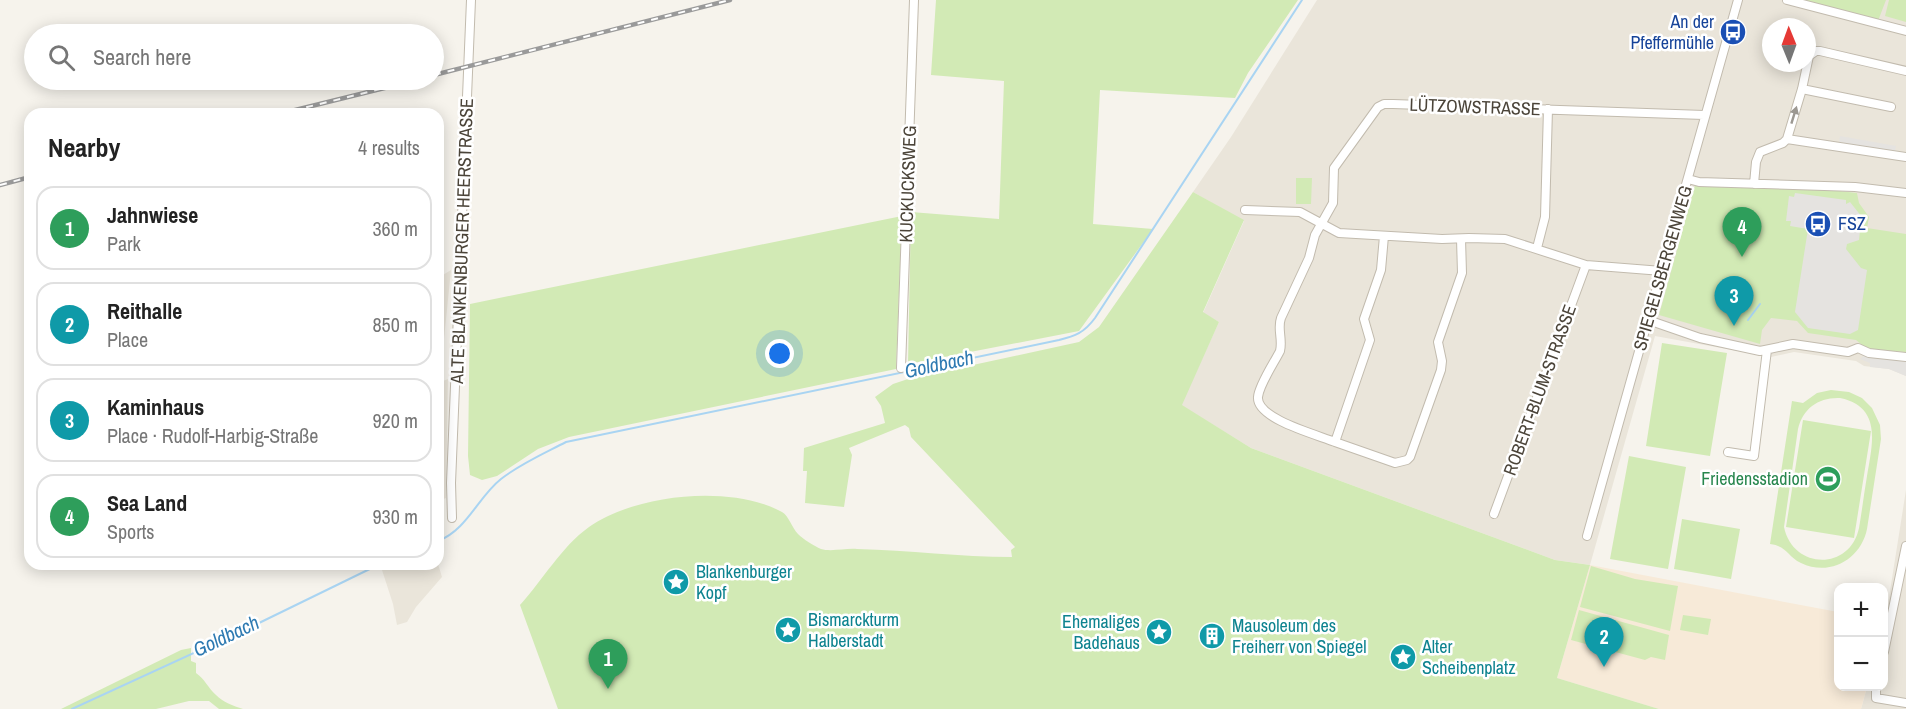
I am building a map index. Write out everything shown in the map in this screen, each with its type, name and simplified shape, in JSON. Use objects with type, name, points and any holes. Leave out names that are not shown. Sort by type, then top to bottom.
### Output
[{"type":"street","name":"ALTE BLANKENBURGER HEERSTRASSE","points":[[452,518],[471,0]]},
{"type":"street","name":"KUCKUCKSWEG","points":[[901,368],[914,0]]},
{"type":"street","name":"SPIEGELSBERGENWEG","points":[[1587,536],[1738,0]]},
{"type":"street","points":[[1787,0],[1906,31]]},
{"type":"street","points":[[1754,184],[1756,162],[1760,152],[1788,139],[1809,56],[1816,51],[1906,71]]},
{"type":"street","points":[[1802,89],[1891,107]]},
{"type":"street","name":"LÜTZOWSTRASSE","points":[[1322,223],[1333,203],[1334,168],[1378,107],[1384,104],[1704,115]]},
{"type":"street","points":[[1537,248],[1545,217],[1548,109]]},
{"type":"street","points":[[1788,139],[1906,157]]},
{"type":"street","points":[[1688,179],[1699,182],[1867,188],[1906,193]]},
{"type":"street","points":[[1245,210],[1300,213],[1339,233],[1505,239],[1586,265],[1662,271]]},
{"type":"street","points":[[1322,223],[1309,258],[1281,318],[1279,324],[1282,343],[1280,351],[1258,397],[1258,403],[1264,413],[1395,463],[1410,457],[1442,370],[1438,342],[1462,273],[1461,239]]},
{"type":"street","points":[[1335,441],[1370,340],[1364,318],[1382,270],[1384,236]]},
{"type":"street","name":"ROBERT-BLUM-STRASSE","points":[[1494,514],[1586,265]]},
{"type":"street","points":[[1648,320],[1700,338],[1760,351],[1793,344],[1848,352],[1858,348],[1869,353],[1906,357]]},
{"type":"street","points":[[1728,452],[1754,456],[1767,350]]},
{"type":"street","points":[[1887,637],[1906,546]]},
{"type":"street","points":[[1876,691],[1876,698],[1906,703]]},
{"type":"shaded area","points":[[1317,0],[1906,0],[1906,376],[1889,369],[1864,366],[1856,361],[1794,352],[1771,357],[1655,336],[1590,565],[1555,560],[1251,448],[1181,405],[1219,322],[1203,313],[1244,221],[1193,192],[1231,137]]},
{"type":"shaded area","points":[[1840,136],[1896,146],[1895,151],[1839,142]]},
{"type":"shaded area","points":[[1795,193],[1846,200],[1846,204],[1850,202],[1862,217],[1858,220],[1861,221],[1859,240],[1847,244],[1846,249],[1861,268],[1867,270],[1858,330],[1850,334],[1808,328],[1795,312],[1808,229],[1790,226],[1791,221],[1786,221],[1789,196],[1794,197]]},
{"type":"shaded area","points":[[451,270],[444,339],[444,274]]},
{"type":"shaded area","points":[[1864,356],[1906,360],[1906,376],[1889,369],[1870,367],[1870,363],[1860,359]]},
{"type":"shaded area","points":[[448,379],[446,498],[444,499],[444,381]]},
{"type":"shaded area","points":[[1906,490],[1906,709],[1861,709],[1866,691],[1888,691],[1888,604]]},
{"type":"shaded area","points":[[1590,565],[1834,611],[1834,691],[1866,691],[1861,709],[1659,709],[1557,678]]},
{"type":"shaded area","points":[[382,570],[440,570],[442,577],[416,607],[407,622],[397,625]]},
{"type":"green space","points":[[936,0],[1298,0],[1248,73],[1235,98],[1100,90],[1093,224],[1153,229],[1079,331],[908,364],[911,212],[999,219],[1004,81],[931,75]]},
{"type":"green space","points":[[1799,0],[1886,0],[1878,21]]},
{"type":"green space","points":[[1889,0],[1906,0],[1906,22],[1885,16]]},
{"type":"green space","points":[[1296,178],[1312,178],[1311,204],[1296,204]]},
{"type":"green space","points":[[1695,185],[1821,189],[1857,193],[1859,203],[1869,217],[1867,228],[1906,234],[1906,352],[1868,350],[1856,340],[1808,333],[1797,321],[1771,318],[1762,330],[1760,344],[1659,315]]},
{"type":"green space","points":[[1193,192],[1244,220],[1203,312],[1219,322],[1182,405],[1251,448],[1555,560],[1590,565],[1557,678],[1659,709],[558,709],[520,605],[579,535],[609,516],[632,507],[657,500],[684,497],[737,498],[761,503],[782,512],[798,534],[821,549],[1012,557],[1011,550],[1015,547],[911,437],[909,428],[905,425],[849,448],[852,455],[844,507],[805,503],[807,471],[803,471],[804,448],[885,423],[881,406],[875,397],[893,384],[1079,342],[1099,327]]},
{"type":"green space","points":[[902,216],[896,369],[569,437],[538,449],[497,476],[482,480],[470,475],[468,456],[470,304]]},
{"type":"green space","points":[[1662,343],[1727,353],[1710,456],[1646,446]]},
{"type":"green space","points":[[1831,390],[1849,392],[1862,398],[1872,408],[1880,425],[1881,439],[1864,540],[1851,557],[1843,563],[1823,568],[1801,563],[1784,549],[1770,544],[1792,401],[1803,403],[1817,393]],"holes":[[[1840,398],[1854,403],[1869,418],[1872,429],[1871,452],[1859,528],[1854,542],[1845,552],[1834,558],[1822,560],[1809,558],[1789,541],[1784,527],[1800,422],[1813,405],[1825,399]]]},
{"type":"green space","name":"Friedensstadion","points":[[1803,420],[1871,431],[1854,538],[1786,527]]},
{"type":"green space","points":[[1629,456],[1686,467],[1668,569],[1610,559]]},
{"type":"green space","points":[[1682,519],[1740,529],[1731,579],[1674,569]]},
{"type":"green space","points":[[1591,566],[1635,579],[1678,586],[1670,631],[1580,607]]},
{"type":"green space","points":[[1579,610],[1669,635],[1665,660],[1651,657],[1645,660],[1571,640]]},
{"type":"green space","points":[[1683,615],[1711,619],[1708,635],[1680,630]]},
{"type":"green space","points":[[191,648],[191,661],[196,663],[196,673],[219,697],[243,709],[219,709],[209,701],[189,701],[156,709],[61,709],[181,650]]},
{"type":"waterway","name":"Goldbach","points":[[444,538],[465,521],[501,479],[566,442],[1059,340],[1079,333],[1095,318],[1302,0]]},
{"type":"waterway","points":[[1748,320],[1760,304]]},
{"type":"waterway","name":"Goldbach","points":[[72,709],[368,570]]},
{"type":"railway","points":[[444,72],[730,0]]},
{"type":"railway","points":[[303,108],[376,90]]},
{"type":"railway","points":[[0,185],[24,179]]},
{"type":"place","name":"An der Pfeffermühle","points":[[1733,32]]},
{"type":"place","name":"FSZ","points":[[1818,224]]},
{"type":"place","name":"Sea Land","points":[[1742,257]]},
{"type":"place","name":"Kaminhaus","points":[[1734,326]]},
{"type":"place","name":"Friedensstadion","points":[[1828,479]]},
{"type":"place","name":"Blankenburger Kopf","points":[[676,582]]},
{"type":"place","name":"Bismarckturm Halberstadt","points":[[788,630]]},
{"type":"place","name":"Ehemaliges Badehaus","points":[[1159,632]]},
{"type":"place","name":"Mausoleum des Freiherr von Spiegel","points":[[1212,636]]},
{"type":"place","name":"Alter Scheibenplatz","points":[[1403,657]]},
{"type":"place","name":"Reithalle","points":[[1604,667]]},
{"type":"place","name":"Jahnwiese","points":[[608,689]]}]
